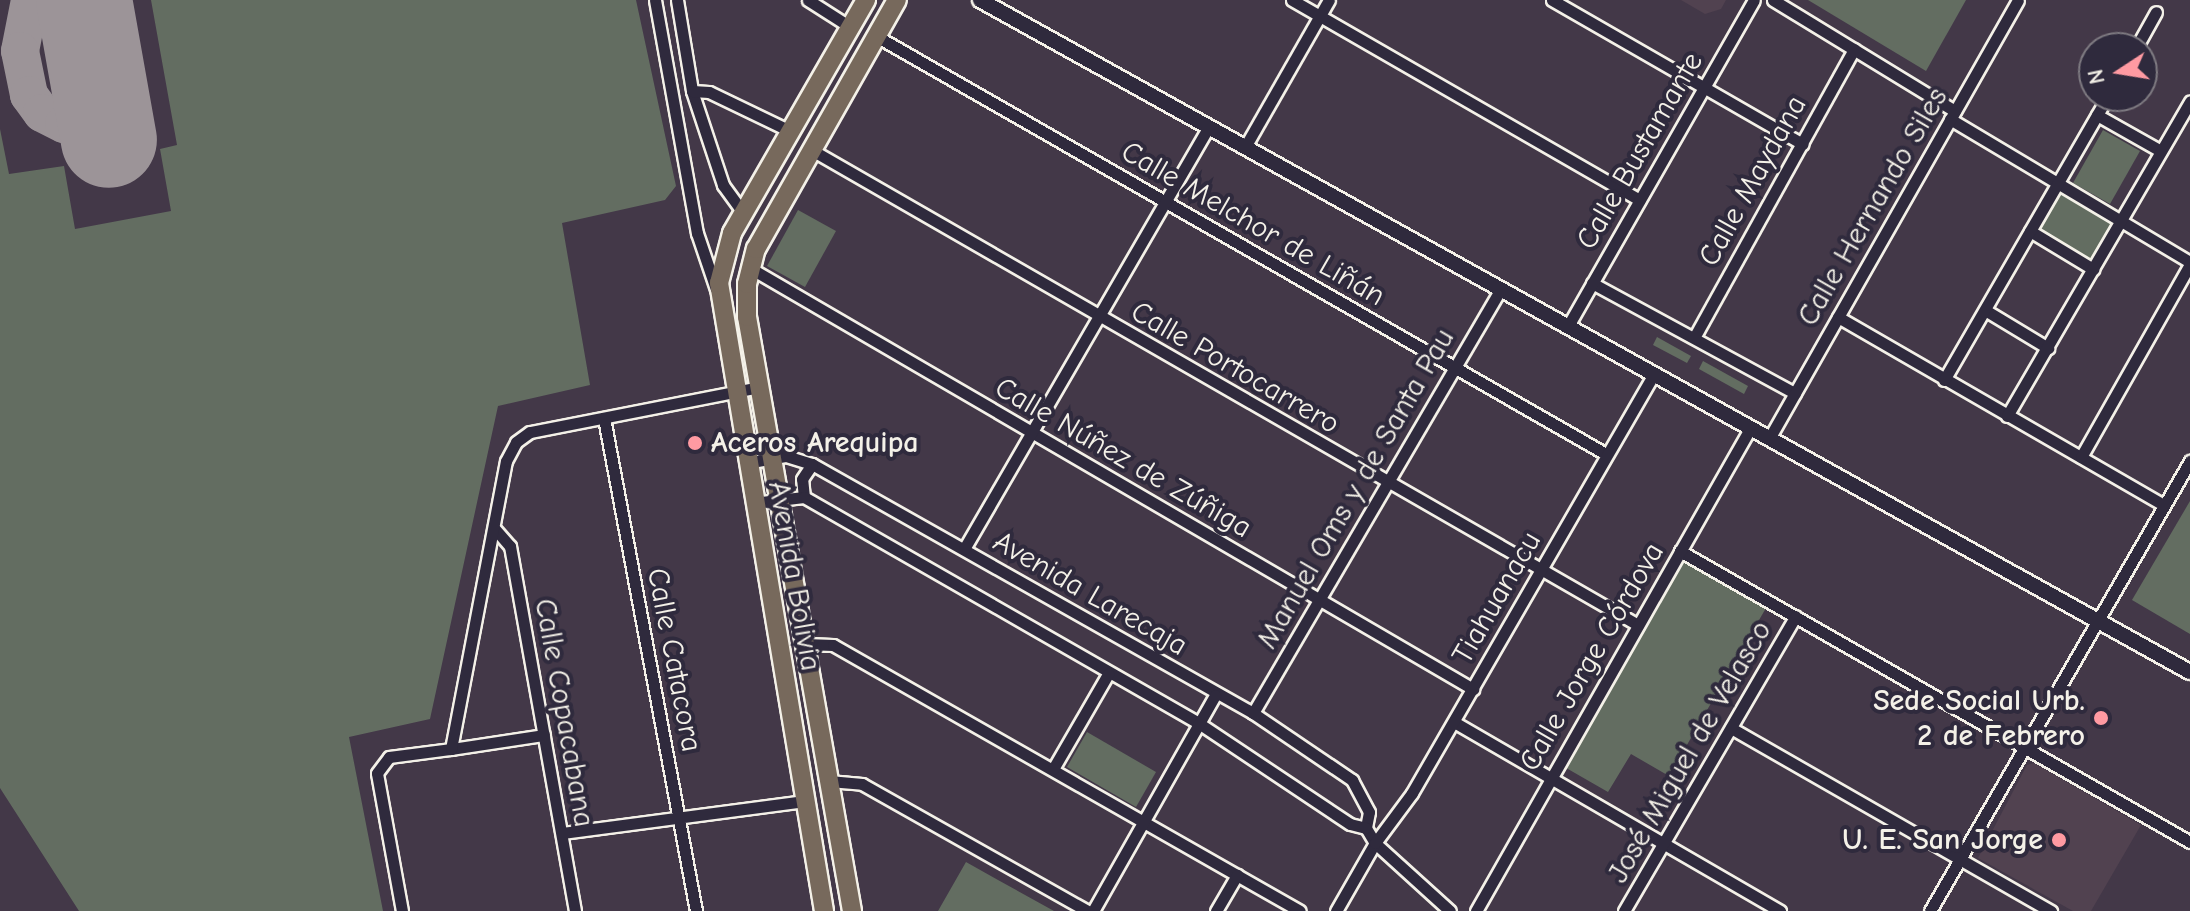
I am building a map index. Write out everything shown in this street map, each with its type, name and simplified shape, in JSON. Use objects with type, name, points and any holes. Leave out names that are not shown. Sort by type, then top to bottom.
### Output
[{"type":"main road","name":"Avenida Bolivia","points":[[824,911],[719,297],[725,248],[866,0]]},
{"type":"main road","name":"Avenida Bolivia","points":[[852,911],[747,317],[750,268],[810,148],[897,0]]},
{"type":"street","points":[[655,0],[697,233],[719,297]]},
{"type":"street","points":[[677,0],[692,91],[723,185],[743,213]]},
{"type":"street","points":[[808,0],[850,27]]},
{"type":"street","points":[[980,0],[2190,672]]},
{"type":"street","points":[[1292,0],[1640,200]]},
{"type":"street","points":[[1245,147],[1329,0]]},
{"type":"street","points":[[1552,0],[1802,144]]},
{"type":"street","name":"Calle Bustamante","points":[[1568,326],[1754,0]]},
{"type":"street","points":[[1773,0],[1854,49],[2057,184],[2190,263],[2081,457]]},
{"type":"street","name":"Calle Hernando Siles","points":[[1770,437],[2018,0]]},
{"type":"street","points":[[2145,32],[2156,12]]},
{"type":"street","name":"Calle Melchor de Liñán","points":[[876,36],[1606,454]]},
{"type":"street","name":"Calle Maydana","points":[[1695,336],[1854,49]]},
{"type":"street","points":[[692,91],[709,92],[790,131]]},
{"type":"street","points":[[2007,416],[2190,101]]},
{"type":"street","points":[[1944,380],[2099,112]]},
{"type":"street","points":[[2097,115],[2161,151]]},
{"type":"street","points":[[964,549],[1209,127]]},
{"type":"street","name":"Calle Portocarrero","points":[[810,148],[1098,318],[1638,625]]},
{"type":"street","points":[[2030,231],[2093,269]]},
{"type":"street","name":"Calle Núñez de Zúñiga","points":[[750,268],[1473,689]]},
{"type":"street","points":[[1592,283],[1695,336],[1795,393]]},
{"type":"street","name":"Manuel Oms y de Santa Pau","points":[[1253,713],[1501,288]]},
{"type":"street","points":[[1985,310],[2048,348]]},
{"type":"street","points":[[1838,317],[2164,505]]},
{"type":"street","name":"Tiahuanacu","points":[[1336,911],[1375,843],[1454,722],[1654,373]]},
{"type":"street","points":[[451,749],[506,461],[516,442],[530,432],[759,387]]},
{"type":"street","name":"Calle Catacora","points":[[604,418],[696,911]]},
{"type":"street","name":"Calle Jorge Córdova","points":[[1476,911],[1751,427]]},
{"type":"street","name":"Avenida Larecaja","points":[[746,463],[772,456],[812,464],[1215,695],[1253,713],[1352,780],[1369,812],[1366,828],[1375,843],[1450,911]]},
{"type":"street","points":[[1930,911],[2190,461]]},
{"type":"street","points":[[753,503],[804,497],[802,479],[812,464]]},
{"type":"street","name":"Avenida Larecaja","points":[[804,497],[1200,724],[1350,824],[1366,828]]},
{"type":"street","name":"Calle Copacabana","points":[[495,529],[510,546],[575,911]]},
{"type":"street","points":[[1680,551],[2190,842]]},
{"type":"street","name":"José Miguel de Velasco","points":[[1624,911],[1796,616]]},
{"type":"street","points":[[805,644],[833,645],[1147,821],[1300,911]]},
{"type":"street","points":[[1053,769],[1108,674]]},
{"type":"street","points":[[829,781],[862,784],[1090,911],[1147,821],[1215,695]]},
{"type":"street","points":[[1454,722],[1780,911]]},
{"type":"street","points":[[1731,728],[2051,911]]},
{"type":"street","points":[[402,911],[377,773],[389,757],[544,735]]},
{"type":"street","points":[[562,833],[805,801]]},
{"type":"street","points":[[1216,911],[1237,875]]},
{"type":"shaded area","points":[[1681,0],[1726,0],[1721,9],[1705,14]]},
{"type":"shaded area","name":"U. E. San Jorge","points":[[2034,763],[2141,825],[2091,911],[2073,911],[1978,858],[2027,765]]},
{"type":"green space","points":[[151,0],[636,0],[676,186],[665,200],[562,223],[590,385],[498,406],[430,719],[349,737],[383,911],[79,911],[0,788],[0,129],[9,174],[64,166],[75,229],[171,211],[160,149],[177,145]]},
{"type":"green space","points":[[1808,0],[1966,0],[1926,71]]},
{"type":"green space","points":[[2103,130],[2140,151],[2110,204],[2073,183]]},
{"type":"green space","points":[[2059,189],[2116,222],[2092,265],[2034,231]]},
{"type":"green space","points":[[798,210],[836,231],[805,287],[767,266]]},
{"type":"green space","points":[[1657,337],[1691,356],[1687,363],[1653,345]]},
{"type":"green space","points":[[1703,361],[1748,386],[1744,394],[1699,369]]},
{"type":"green space","points":[[2190,501],[2190,634],[2132,600]]},
{"type":"green space","points":[[1672,553],[1766,608],[1669,776],[1631,754],[1608,792],[1554,761]]},
{"type":"green space","points":[[1087,732],[1156,772],[1136,807],[1067,767]]},
{"type":"green space","points":[[966,862],[998,880],[1054,911],[938,911]]},
{"type":"taxiway","points":[[30,0],[20,51],[29,95],[42,113],[64,124],[96,121],[104,112]]},
{"type":"runway","points":[[84,0],[109,140]]},
{"type":"place","name":"Aceros Arequipa","points":[[695,443]]},
{"type":"place","name":"Sede Social Urb. 2 de Febrero","points":[[2101,718]]},
{"type":"place","name":"U. E. San Jorge","points":[[2059,840]]}]
